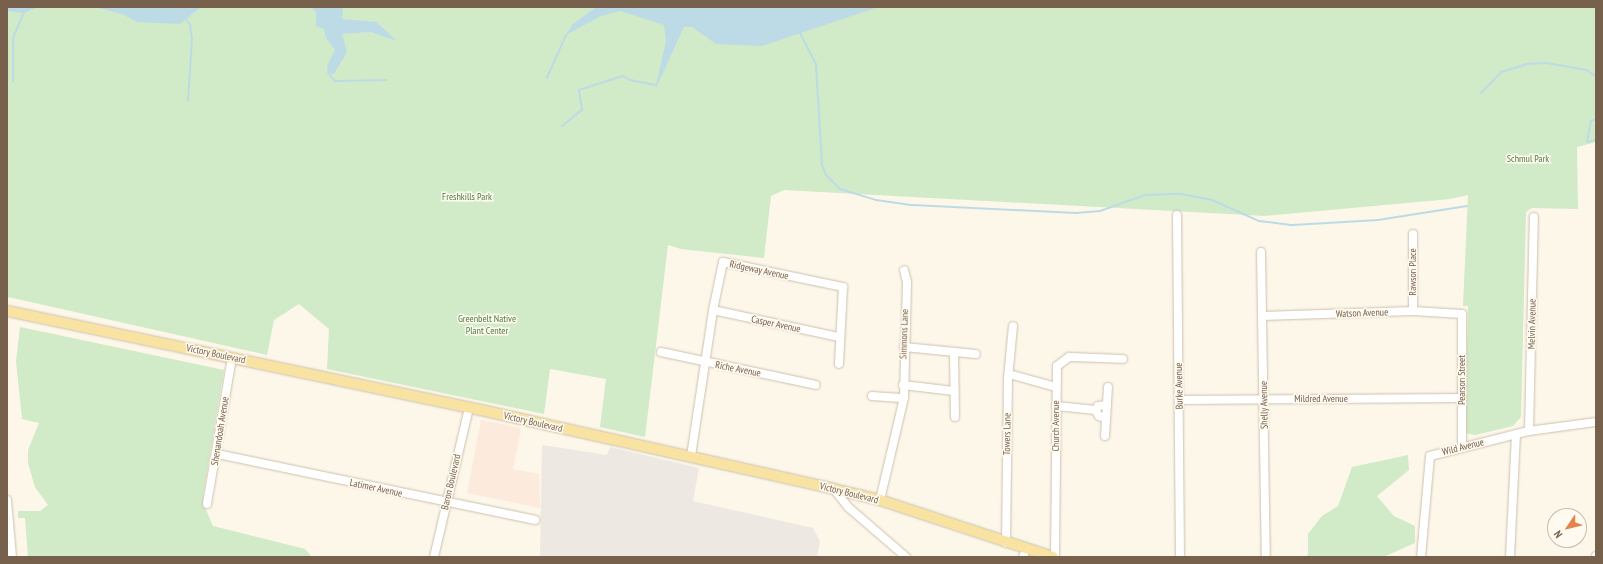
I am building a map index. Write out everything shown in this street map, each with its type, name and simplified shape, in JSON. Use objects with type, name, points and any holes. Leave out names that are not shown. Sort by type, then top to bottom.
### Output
[{"type":"main road","name":"Victory Boulevard","points":[[7,310],[691,456],[834,489],[880,500],[1006,543],[1024,553],[1054,557]]},
{"type":"street","name":"Burke Avenue","points":[[1177,215],[1180,557]]},
{"type":"street","name":"Melvin Avenue","points":[[1529,431],[1534,216]]},
{"type":"street","name":"Rawson Place","points":[[1412,234],[1413,311]]},
{"type":"street","name":"Shelly Avenue","points":[[1262,252],[1266,557]]},
{"type":"street","name":"Ridgeway Avenue","points":[[691,456],[713,310],[723,262],[843,287],[839,337],[839,364]]},
{"type":"street","name":"Simmons Lane","points":[[880,500],[904,398],[903,385],[906,282],[904,270]]},
{"type":"street","name":"Casper Avenue","points":[[713,310],[839,337]]},
{"type":"street","name":"Watson Avenue","points":[[1263,316],[1413,311],[1462,314]]},
{"type":"street","name":"Pearson Street","points":[[1462,314],[1462,446]]},
{"type":"street","name":"Towers Lane","points":[[1006,543],[1008,374],[1013,326]]},
{"type":"street","points":[[904,347],[976,354]]},
{"type":"street","name":"Riche Avenue","points":[[661,352],[705,363],[816,385]]},
{"type":"street","points":[[954,353],[955,416]]},
{"type":"street","name":"Shenandoah Avenue","points":[[207,504],[217,454],[232,358]]},
{"type":"street","name":"Church Avenue","points":[[1054,557],[1055,371],[1064,359],[1124,359]]},
{"type":"street","points":[[1008,374],[1056,387]]},
{"type":"street","points":[[903,385],[954,391]]},
{"type":"street","points":[[1105,436],[1108,387]]},
{"type":"street","points":[[872,396],[904,398]]},
{"type":"street","name":"Mildred Avenue","points":[[1179,400],[1462,398]]},
{"type":"street","points":[[1096,410],[1100,404],[1107,405]]},
{"type":"street","points":[[1056,406],[1096,410]]},
{"type":"street","name":"Baron Boulevard","points":[[434,557],[469,408]]},
{"type":"street","points":[[1096,410],[1099,416],[1106,418]]},
{"type":"street","name":"Wild Avenue","points":[[1421,557],[1429,458],[1462,446],[1529,431],[1596,422]]},
{"type":"street","points":[[1510,557],[1516,434]]},
{"type":"street","name":"Latimer Avenue","points":[[217,454],[446,503],[535,520]]},
{"type":"street","points":[[834,489],[848,507],[906,557]]},
{"type":"street","points":[[7,500],[12,557]]},
{"type":"shaded area","points":[[481,420],[521,428],[513,469],[539,474],[540,508],[467,493]]},
{"type":"shaded area","points":[[542,445],[607,455],[610,447],[699,468],[693,501],[813,528],[820,541],[817,557],[540,557]]},
{"type":"green space","name":"Freshkills Park","points":[[7,7],[1596,7],[1596,142],[1577,147],[1578,209],[1532,208],[1526,212],[1521,417],[1513,426],[1475,435],[1465,433],[1468,306],[1463,306],[1468,195],[1450,199],[1265,216],[784,190],[771,196],[764,258],[681,249],[668,245],[645,437],[600,427],[606,379],[550,369],[544,414],[327,369],[329,329],[299,304],[274,320],[267,355],[8,297]]},
{"type":"green space","points":[[20,327],[224,370],[203,495],[203,503],[213,526],[305,549],[312,557],[28,557],[25,518],[18,518],[18,511],[40,511],[48,505],[35,487],[28,463],[28,450],[39,423],[22,419],[16,361]]},
{"type":"green space","points":[[1408,455],[1409,470],[1377,496],[1394,516],[1415,526],[1415,543],[1383,557],[1304,557],[1308,555],[1308,534],[1322,516],[1338,506],[1352,467]]},
{"type":"water","points":[[7,7],[37,7],[24,13],[7,11]]},
{"type":"water","points":[[95,7],[201,7],[180,24],[137,22],[122,14]]},
{"type":"water","points":[[343,7],[342,19],[376,22],[397,41],[371,32],[342,34],[347,52],[334,74],[328,73],[327,66],[335,50],[326,38],[324,29],[316,26],[316,12],[311,8]]},
{"type":"water","points":[[596,7],[878,7],[762,46],[716,44],[692,27],[684,27],[655,90],[666,41],[664,25],[620,11],[601,16],[566,35],[572,25]]},
{"type":"waterway","points":[[13,81],[13,38],[26,7]]},
{"type":"waterway","points":[[185,18],[190,25],[192,39],[188,101]]},
{"type":"waterway","points":[[800,33],[816,64],[822,165],[826,175],[840,189],[876,200],[913,205],[1076,213],[1100,211],[1145,195],[1181,194],[1212,200],[1259,221],[1293,225],[1378,220],[1467,206]]},
{"type":"waterway","points":[[547,78],[566,35]]},
{"type":"waterway","points":[[1481,93],[1501,72],[1527,64],[1547,63],[1586,70],[1596,76]]},
{"type":"waterway","points":[[328,73],[335,81],[386,80]]},
{"type":"waterway","points":[[562,126],[582,110],[579,90],[623,76],[630,80],[656,85]]},
{"type":"waterway","points":[[1596,119],[1591,121],[1587,142],[1596,140]]},
{"type":"park label","name":"Schmul Park","points":[[1528,159]]},
{"type":"park label","name":"Greenbelt Native Plant Center","points":[[487,324]]}]
